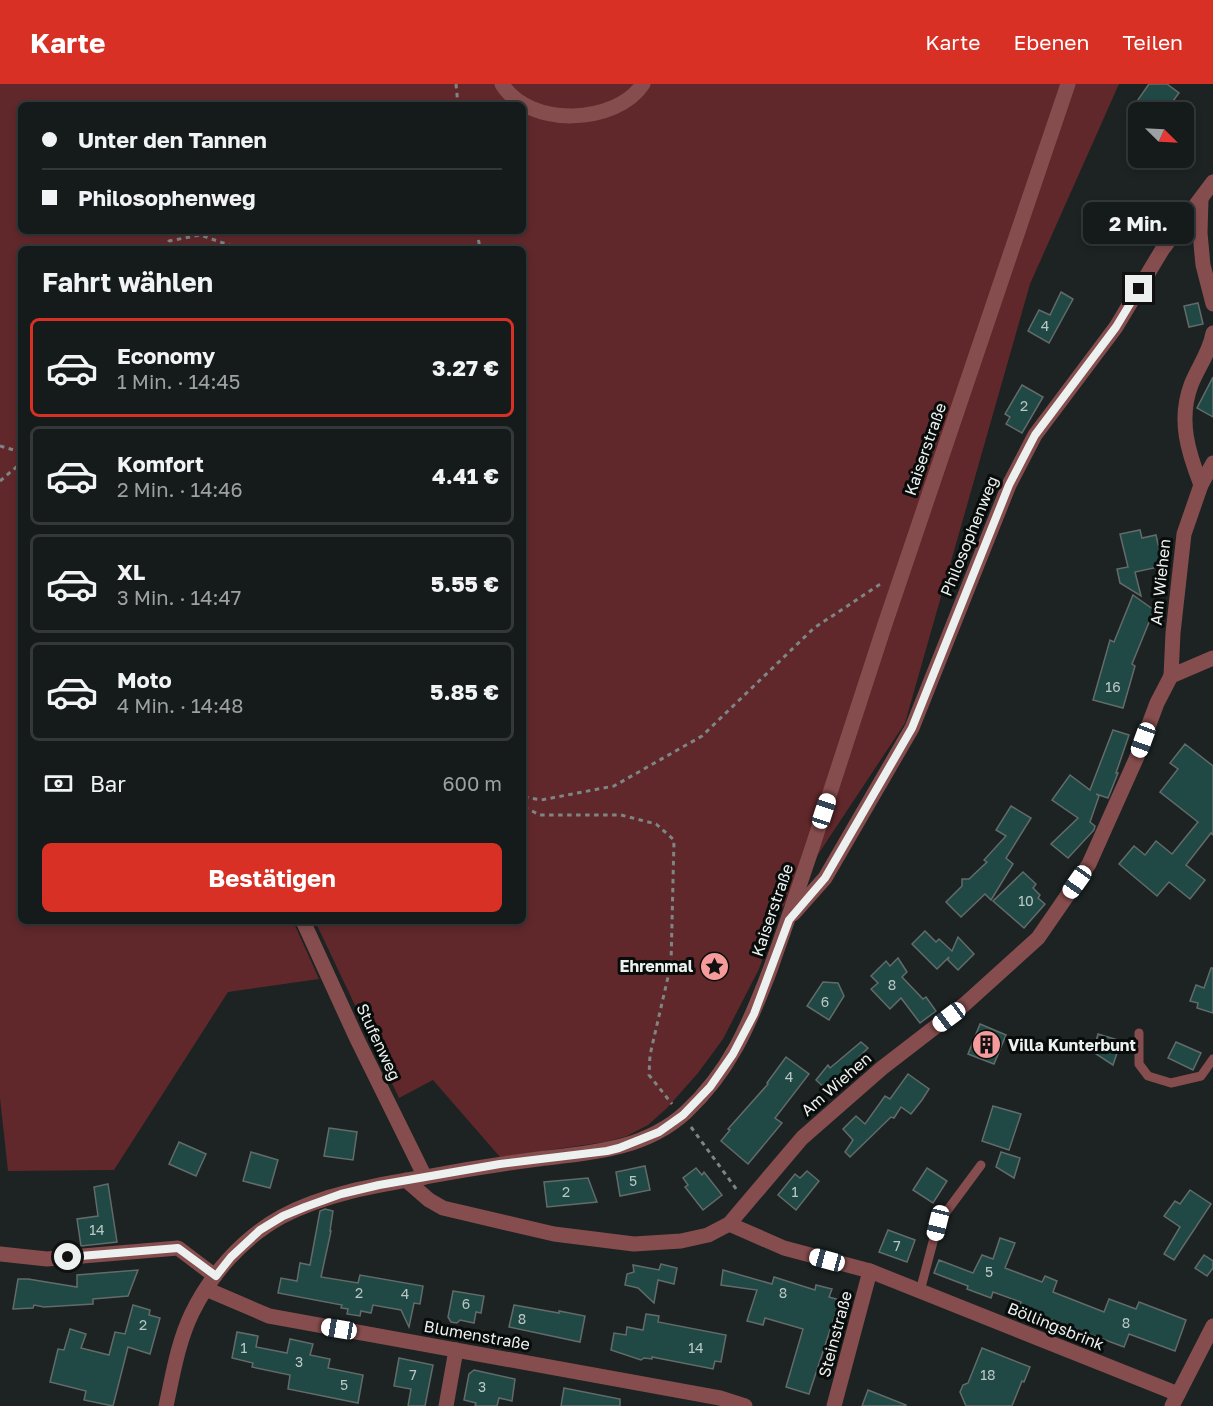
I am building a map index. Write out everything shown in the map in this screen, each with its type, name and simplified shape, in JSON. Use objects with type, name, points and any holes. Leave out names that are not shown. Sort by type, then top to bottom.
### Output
[{"type":"street","points":[[502,84],[522,102]]},
{"type":"street","points":[[526,104],[536,110],[554,114],[583,116],[621,105],[638,92],[643,84]]},
{"type":"street","name":"Kaiserstraße","points":[[166,1406],[180,1344],[192,1315],[216,1276],[245,1243],[260,1230],[283,1216],[341,1194],[500,1164],[607,1151],[631,1144],[659,1132],[683,1115],[710,1087],[733,1054],[754,1014],[789,920],[902,573],[1068,84]]},
{"type":"street","name":"Philosophenweg","points":[[789,920],[825,878],[912,728],[1009,485],[1035,435],[1116,327],[1162,250],[1213,182]]},
{"type":"street","points":[[1201,199],[1200,233],[1203,265],[1213,304]]},
{"type":"street","points":[[1201,485],[1191,459],[1183,414],[1191,385],[1211,345],[1213,333]]},
{"type":"street","name":"Am Wiehen","points":[[406,1180],[429,1200],[443,1208],[554,1234],[634,1244],[681,1241],[708,1235],[729,1224],[802,1138],[882,1068],[965,1004],[1038,938],[1089,864],[1136,759],[1157,703],[1172,676],[1173,633],[1184,534],[1201,485],[1213,463]]},
{"type":"street","points":[[1172,676],[1213,658]]},
{"type":"street","name":"Stufenweg","points":[[304,924],[356,1037],[425,1177]]},
{"type":"street","name":"Böllingsbrink","points":[[729,1224],[784,1248],[870,1271],[1175,1400]]},
{"type":"street","points":[[0,1254],[46,1259],[178,1248],[216,1276]]},
{"type":"street","name":"Steinstraße","points":[[834,1406],[870,1271]]},
{"type":"street","name":"Blumenstraße","points":[[206,1289],[269,1316],[720,1398],[745,1406]]},
{"type":"street","points":[[1175,1400],[1213,1326]]},
{"type":"street","points":[[446,1406],[456,1350]]},
{"type":"lane","points":[[1139,1034],[1138,1064],[1148,1076],[1171,1083],[1201,1076],[1213,1059]]},
{"type":"lane","points":[[920,1291],[938,1223],[981,1165]]},
{"type":"path","points":[[456,84],[458,102]]},
{"type":"path","points":[[166,246],[170,241],[200,235],[232,246]]},
{"type":"path","points":[[0,446],[18,451]]},
{"type":"path","points":[[0,481],[18,466]]},
{"type":"path","points":[[526,796],[541,800],[614,786],[702,736],[814,627],[871,589],[902,573]]},
{"type":"path","points":[[526,808],[540,815],[621,816],[656,824],[674,840],[671,964],[650,1055],[649,1075],[683,1115],[747,1203]]},
{"type":"shaded area","points":[[0,84],[1119,84],[1030,284],[905,723],[778,915],[759,969],[723,1039],[698,1073],[667,1108],[648,1125],[627,1136],[606,1142],[500,1157],[433,1080],[399,1098],[316,924],[526,924],[526,246],[18,246],[18,924],[294,924],[319,979],[228,992],[114,1170],[8,1171],[0,1098]]},
{"type":"building","points":[[1149,84],[1167,84],[1179,93],[1173,102],[1136,102]]},
{"type":"building","points":[[1061,292],[1073,299],[1049,343],[1028,331],[1039,310],[1050,315]]},
{"type":"building","points":[[1198,303],[1203,324],[1189,327],[1184,306]]},
{"type":"building","points":[[1213,377],[1213,417],[1197,408]]},
{"type":"building","points":[[1022,385],[1043,397],[1022,433],[1006,424],[1010,417],[1005,414]]},
{"type":"building","points":[[1140,530],[1142,538],[1156,535],[1163,566],[1135,572],[1141,596],[1120,583],[1117,569],[1128,567],[1120,534]]},
{"type":"building","points":[[1133,595],[1154,610],[1132,664],[1135,666],[1123,708],[1093,700],[1110,640],[1114,642]]},
{"type":"building","points":[[1113,730],[1129,735],[1116,773],[1118,773],[1108,798],[1096,794],[1099,796],[1090,822],[1095,826],[1094,830],[1068,858],[1051,844],[1078,818],[1052,800],[1070,775],[1090,790]]},
{"type":"building","points":[[1185,744],[1213,766],[1213,835],[1211,833],[1186,865],[1205,880],[1190,899],[1169,882],[1157,896],[1119,864],[1134,846],[1145,855],[1156,841],[1172,854],[1198,822],[1160,792],[1178,769],[1170,763]]},
{"type":"building","points":[[1011,806],[1031,818],[1006,858],[1013,864],[991,900],[985,894],[961,917],[946,902],[962,886],[962,879],[969,879],[987,862],[984,860],[1006,836],[996,830]]},
{"type":"building","points":[[1023,872],[1036,884],[1033,888],[1040,895],[1038,898],[1045,904],[1024,928],[993,901]]},
{"type":"building","points":[[925,931],[936,942],[939,939],[952,951],[958,937],[974,954],[958,970],[948,960],[949,957],[937,969],[912,944]]},
{"type":"building","points":[[898,958],[907,972],[902,977],[923,999],[926,997],[936,1011],[920,1023],[901,998],[890,1009],[871,989],[878,983],[871,976],[886,961],[890,966]]},
{"type":"building","points":[[1211,968],[1213,968],[1213,1013],[1197,1008],[1198,1003],[1190,1001],[1196,985],[1204,988]]},
{"type":"building","points":[[823,982],[838,983],[844,996],[829,1020],[807,1006]]},
{"type":"building","name":"Villa Kunterbunt","points":[[980,1024],[1006,1035],[994,1064],[968,1054]]},
{"type":"building","points":[[1098,1034],[1121,1041],[1113,1065],[1093,1052]]},
{"type":"building","points":[[861,1042],[868,1048],[859,1057],[865,1064],[851,1076],[846,1071],[828,1091],[816,1080],[828,1065],[830,1068]]},
{"type":"building","points":[[1176,1042],[1201,1053],[1193,1070],[1168,1058]]},
{"type":"building","points":[[786,1057],[809,1074],[775,1118],[782,1123],[748,1164],[721,1141],[730,1130],[728,1129],[768,1084]]},
{"type":"building","points":[[908,1074],[929,1089],[922,1100],[911,1114],[901,1107],[894,1118],[891,1117],[850,1157],[845,1152],[853,1140],[843,1129],[856,1116],[865,1124],[885,1096],[890,1099]]},
{"type":"building","points":[[993,1106],[1021,1114],[1009,1150],[982,1141]]},
{"type":"building","points":[[329,1128],[357,1132],[353,1160],[324,1156]]},
{"type":"building","points":[[179,1142],[206,1154],[196,1176],[169,1164]]},
{"type":"building","points":[[251,1152],[278,1160],[270,1188],[243,1181]]},
{"type":"building","points":[[1001,1152],[1020,1158],[1014,1178],[996,1167]]},
{"type":"building","points":[[645,1166],[650,1190],[620,1196],[616,1172]]},
{"type":"building","points":[[696,1168],[702,1175],[704,1172],[722,1195],[703,1210],[685,1187],[688,1185],[683,1178]]},
{"type":"building","points":[[927,1168],[947,1181],[933,1203],[913,1190]]},
{"type":"building","points":[[807,1171],[819,1181],[796,1210],[778,1195],[795,1174],[800,1178]]},
{"type":"building","points":[[588,1178],[597,1202],[547,1207],[544,1182]]},
{"type":"building","points":[[108,1184],[117,1242],[81,1246],[77,1219],[98,1216],[94,1187]]},
{"type":"building","points":[[1190,1190],[1211,1204],[1174,1260],[1164,1254],[1180,1227],[1164,1216],[1175,1201],[1180,1204]]},
{"type":"building","points":[[325,1209],[333,1211],[321,1277],[358,1283],[360,1275],[423,1286],[420,1304],[414,1303],[409,1327],[401,1310],[373,1305],[371,1313],[361,1311],[360,1316],[347,1314],[348,1309],[341,1308],[342,1305],[278,1293],[281,1278],[297,1281],[300,1263],[310,1265],[320,1211]]},
{"type":"building","points":[[888,1230],[915,1240],[907,1262],[879,1252]]},
{"type":"building","points":[[1000,1238],[1015,1243],[1005,1268],[1042,1282],[1045,1276],[1057,1281],[1053,1292],[1104,1312],[1109,1299],[1136,1309],[1139,1302],[1186,1320],[1175,1351],[1129,1334],[1124,1347],[1041,1316],[1039,1321],[1016,1313],[1021,1302],[993,1292],[991,1298],[934,1273],[939,1260],[973,1273],[982,1255],[993,1259]]},
{"type":"building","points":[[1204,1255],[1213,1261],[1213,1268],[1207,1276],[1195,1268]]},
{"type":"building","points":[[661,1264],[677,1268],[674,1284],[658,1280],[654,1303],[638,1288],[625,1285],[627,1274],[634,1272],[633,1265],[659,1270]]},
{"type":"building","points":[[138,1270],[128,1296],[93,1299],[93,1304],[44,1307],[34,1305],[33,1308],[13,1309],[18,1279],[77,1287],[77,1275]]},
{"type":"building","points":[[723,1270],[772,1284],[774,1277],[815,1290],[816,1285],[832,1289],[829,1297],[840,1300],[809,1394],[786,1387],[803,1329],[765,1318],[763,1325],[747,1321],[757,1290],[721,1285]]},
{"type":"building","points":[[453,1291],[484,1296],[481,1313],[476,1312],[474,1323],[460,1320],[457,1323],[451,1322],[448,1317]]},
{"type":"building","points":[[133,1305],[150,1310],[149,1315],[160,1318],[150,1354],[128,1347],[113,1406],[84,1400],[86,1391],[50,1382],[58,1349],[64,1350],[70,1329],[86,1334],[81,1348],[109,1355],[115,1332],[125,1334]]},
{"type":"building","points":[[514,1305],[585,1316],[580,1342],[509,1327]]},
{"type":"building","points":[[646,1314],[659,1316],[658,1322],[726,1335],[721,1362],[715,1361],[713,1369],[652,1357],[652,1359],[641,1360],[611,1350],[614,1333],[626,1335],[627,1327],[643,1330]]},
{"type":"building","points":[[237,1332],[258,1336],[256,1347],[287,1353],[290,1339],[313,1344],[310,1355],[330,1359],[328,1368],[363,1375],[358,1403],[288,1389],[290,1375],[252,1367],[253,1363],[232,1358]]},
{"type":"building","points":[[982,1348],[1030,1367],[1012,1406],[966,1406],[960,1392],[963,1385],[968,1383]]},
{"type":"building","points":[[399,1358],[433,1365],[425,1406],[408,1406],[411,1389],[394,1386]]},
{"type":"building","points":[[474,1370],[515,1379],[512,1401],[499,1398],[497,1406],[475,1406],[476,1403],[464,1400],[469,1374]]},
{"type":"building","points":[[564,1388],[620,1399],[620,1406],[561,1406]]},
{"type":"building","points":[[868,1390],[906,1405],[906,1406],[862,1406]]},
{"type":"place","name":"Ehrenmal","points":[[714,966]]},
{"type":"place","name":"Villa Kunterbunt","points":[[987,1045]]},
{"type":"route","points":[[68,1257],[178,1248],[216,1276],[231,1257],[260,1230],[283,1216],[341,1194],[500,1164],[607,1151],[659,1132],[683,1115],[710,1087],[733,1054],[754,1014],[789,920],[825,878],[912,728],[1009,485],[1035,435],[1116,327],[1139,289]]}]
